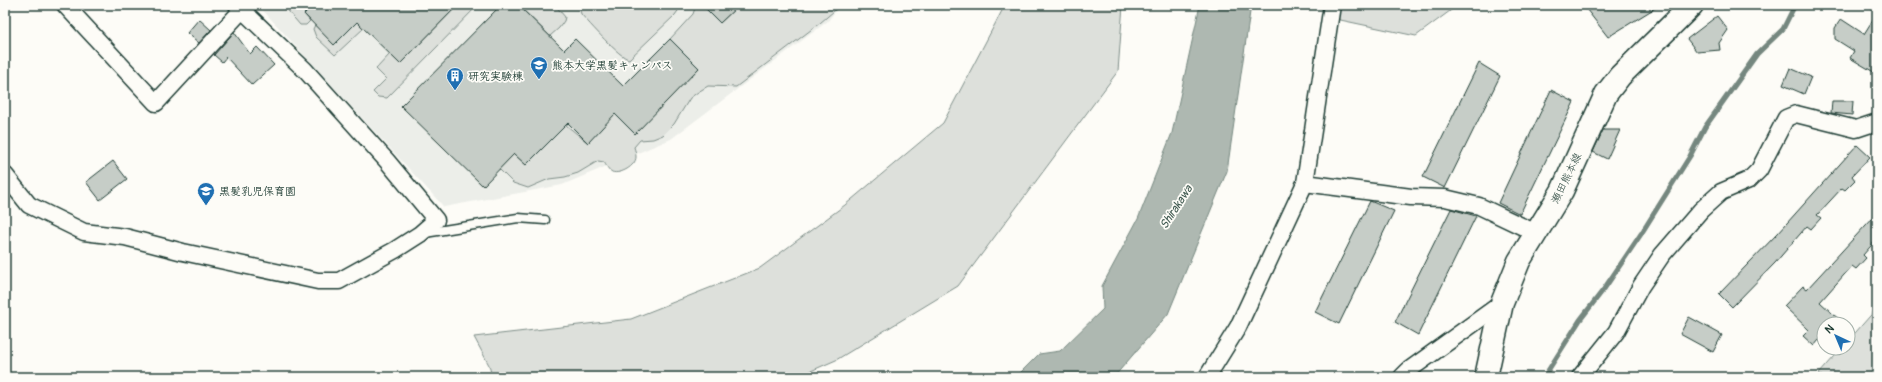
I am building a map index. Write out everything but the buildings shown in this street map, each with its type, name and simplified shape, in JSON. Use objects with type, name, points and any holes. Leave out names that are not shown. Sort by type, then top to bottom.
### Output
[{"type":"main road","name":"瀬田熊本線","points":[[1486,377],[1502,303],[1519,261],[1562,190],[1606,94],[1620,76],[1692,5]]},
{"type":"street","points":[[5,175],[29,205],[84,232],[126,237],[190,254],[318,281],[339,280],[395,250],[420,234],[436,220],[387,161],[305,70],[240,7],[156,103],[65,5]]},
{"type":"street","points":[[1207,377],[1238,327],[1305,183],[1332,5]]},
{"type":"street","points":[[1580,377],[1616,332],[1641,286],[1662,255],[1706,206],[1721,192],[1749,180],[1759,170],[1786,118],[1796,114],[1856,129],[1877,122]]},
{"type":"street","points":[[1305,183],[1411,197],[1445,198],[1478,206],[1536,233]]},
{"type":"street","points":[[1402,377],[1409,370],[1502,303]]},
{"type":"lane","points":[[420,234],[518,218],[545,220]]},
{"type":"shaded area","name":"熊本大学黒髪キャンパス","points":[[258,5],[840,5],[828,21],[671,139],[562,185],[444,207]]},
{"type":"shaded area","points":[[287,5],[313,5],[304,14],[310,21],[306,25],[300,25],[289,12]]},
{"type":"shaded area","points":[[458,5],[478,5],[387,98],[378,97],[373,92],[386,79],[376,69],[390,54],[400,64]]},
{"type":"shaded area","points":[[518,5],[555,5],[565,17],[564,21],[550,36]]},
{"type":"shaded area","points":[[583,5],[682,5],[675,15],[629,59],[612,47],[581,14],[580,10]]},
{"type":"shaded area","points":[[696,5],[702,5],[720,23],[739,5],[841,5],[820,23],[736,87],[708,86],[690,98],[674,124],[663,135],[653,139],[640,140],[634,147],[636,156],[633,164],[623,171],[615,173],[612,172],[608,169],[604,162],[598,161],[578,173],[565,177],[549,179],[528,188],[513,183],[499,169],[514,154],[526,165],[566,125],[588,143],[605,104],[635,133],[699,68],[670,39],[693,14]]},
{"type":"shaded area","points":[[1005,5],[1123,5],[1118,71],[958,286],[836,360],[797,377],[492,377],[489,365],[474,337],[631,319],[760,268],[845,205],[943,123]]},
{"type":"shaded area","points":[[1333,5],[1458,5],[1416,36],[1331,18]]},
{"type":"shaded area","points":[[380,13],[335,55],[316,37],[313,29],[315,25]]},
{"type":"shaded area","points":[[1877,308],[1877,377],[1823,377],[1819,374],[1835,356],[1856,356],[1856,332]]},
{"type":"water","name":"Shirakawa","points":[[1200,5],[1251,5],[1227,171],[1168,314],[1114,377],[1016,377],[1039,354],[1060,351],[1103,309],[1102,286],[1138,219],[1172,133]]},
{"type":"waterway","points":[[1544,377],[1580,320],[1604,289],[1641,234],[1690,156],[1705,127],[1757,54],[1783,29],[1795,5]]},
{"type":"place","name":"熊本大学黒髪キャンパス","points":[[539,80]]},
{"type":"place","name":"研究実験棟","points":[[455,91]]},
{"type":"place","name":"黒髪乳児保育園","points":[[206,206]]}]
